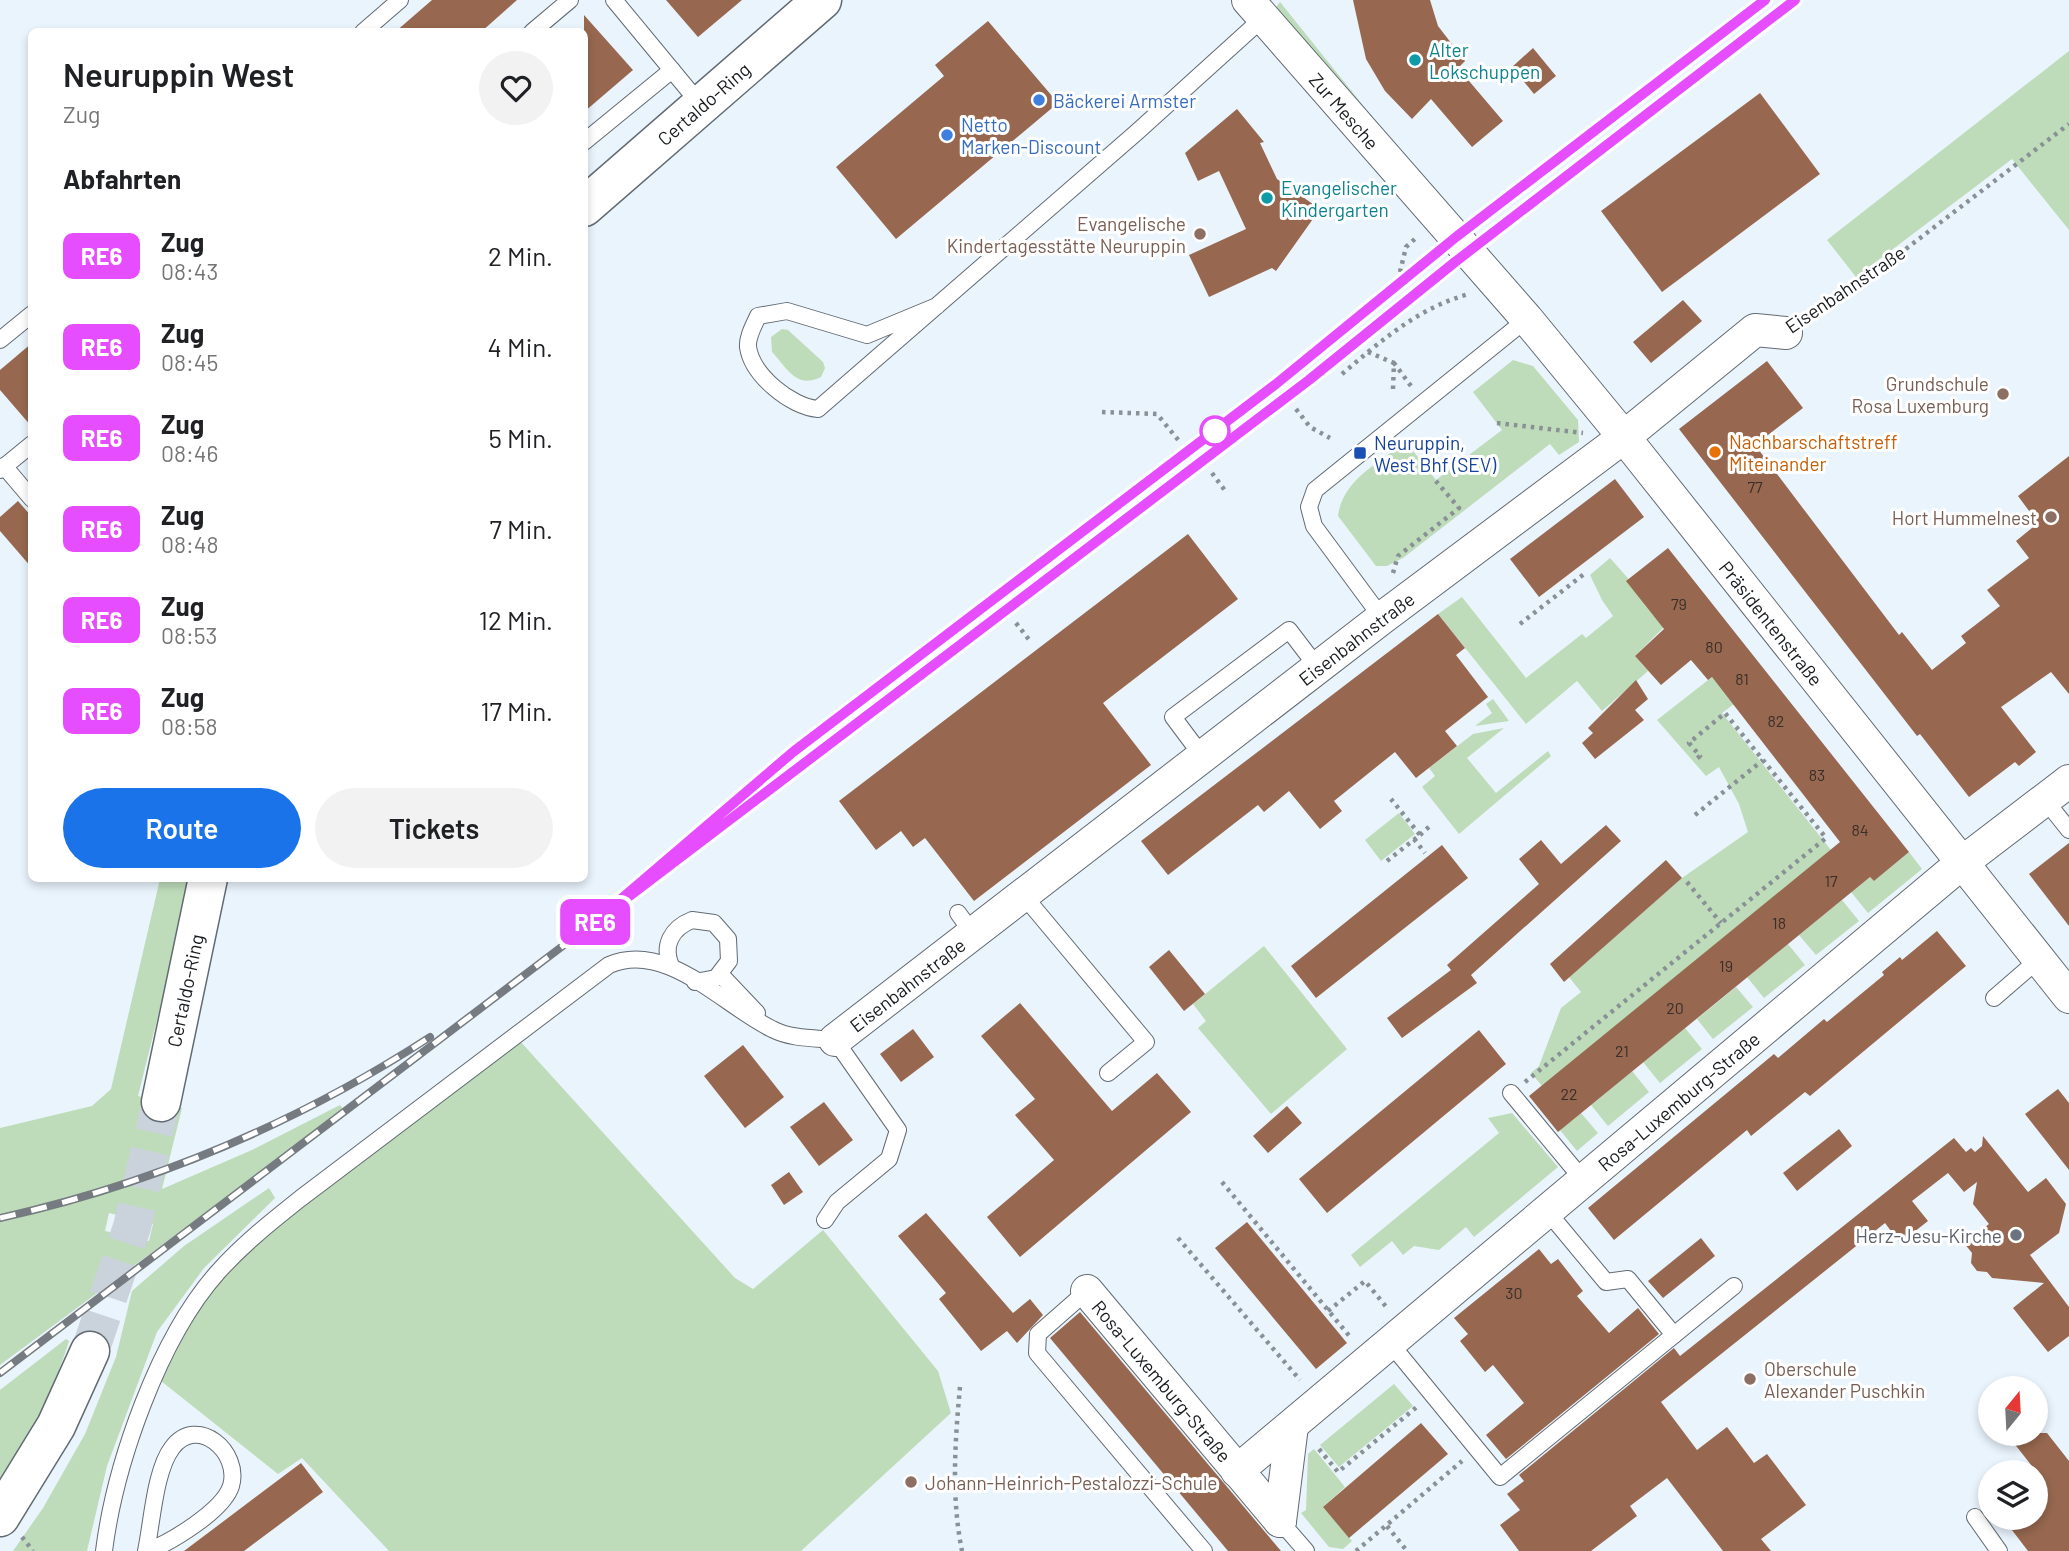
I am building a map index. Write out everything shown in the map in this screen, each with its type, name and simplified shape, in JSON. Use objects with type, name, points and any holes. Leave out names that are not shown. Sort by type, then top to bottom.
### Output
[{"type":"main road","name":"Certaldo-Ring","points":[[588,203],[822,0]]},
{"type":"main road","name":"Certaldo-Ring","points":[[161,1102],[207,882]]},
{"type":"main road","points":[[10,1525],[90,1351]]},
{"type":"street","name":"Zur Mesche","points":[[1255,6],[1468,252]]},
{"type":"street","name":"Präsidentenstraße","points":[[1468,252],[1624,437],[1964,862],[2069,998]]},
{"type":"street","name":"Eisenbahnstraße","points":[[835,1040],[966,924],[1024,897],[1382,618],[1624,437],[1755,330],[1786,333]]},
{"type":"street","name":"Rosa-Luxemburg-Straße","points":[[1237,1471],[1964,862],[2069,781]]},
{"type":"street","name":"Rosa-Luxemburg-Straße","points":[[1087,1292],[1280,1521]]},
{"type":"street","points":[[1280,1521],[1302,1417]]},
{"type":"lane","points":[[368,28],[400,0]]},
{"type":"lane","points":[[536,28],[570,0]]},
{"type":"lane","points":[[614,0],[700,104]]},
{"type":"lane","points":[[937,306],[867,335],[787,311],[758,316],[748,343],[751,360],[786,399],[805,408],[818,409],[937,306],[1255,6]]},
{"type":"lane","points":[[588,139],[672,70]]},
{"type":"lane","points":[[0,340],[28,317]]},
{"type":"lane","points":[[1382,618],[1314,526],[1309,507],[1315,490],[1527,319]]},
{"type":"lane","points":[[28,447],[2,468],[28,495]]},
{"type":"lane","points":[[1203,757],[1173,718],[1289,631],[1318,668]]},
{"type":"lane","points":[[2045,800],[2069,830]]},
{"type":"lane","points":[[1024,897],[1146,1042],[1108,1073]]},
{"type":"lane","points":[[671,966],[667,952],[674,931],[692,919],[704,919],[723,929],[729,939],[729,961],[720,974],[706,982],[695,982]]},
{"type":"lane","points":[[104,1551],[118,1482],[148,1393],[165,1355],[216,1274],[256,1234],[301,1198],[609,965],[623,959],[645,959],[671,966],[774,1030],[801,1037],[835,1040]]},
{"type":"lane","points":[[1994,998],[2039,959]]},
{"type":"lane","points":[[720,974],[774,1030]]},
{"type":"lane","name":"Eisenbahnstraße","points":[[825,1220],[837,1202],[889,1160],[898,1130],[835,1040]]},
{"type":"lane","points":[[1511,1093],[1584,1181]]},
{"type":"lane","points":[[1547,1212],[1606,1282],[1628,1279],[1674,1335]]},
{"type":"lane","points":[[1388,1345],[1500,1477],[1734,1286]]},
{"type":"lane","points":[[1087,1292],[1038,1334],[1037,1353],[1204,1551]]},
{"type":"lane","points":[[194,1434],[208,1436],[226,1451],[233,1474],[228,1493],[166,1544],[147,1551],[164,1460],[173,1446],[183,1438],[194,1434]]},
{"type":"lane","points":[[1975,1517],[1999,1551]]},
{"type":"lane","points":[[1280,1521],[1306,1551]]},
{"type":"path","name":"Eisenbahnstraße","points":[[1786,333],[1860,284],[2069,124]]},
{"type":"path","points":[[1400,272],[1406,247],[1420,234]]},
{"type":"path","points":[[1342,374],[1398,328],[1440,302],[1478,291]]},
{"type":"path","points":[[1368,352],[1394,363]]},
{"type":"path","points":[[1296,409],[1310,427],[1330,438]]},
{"type":"path","points":[[1102,412],[1157,414],[1179,441]]},
{"type":"path","points":[[1497,423],[1624,437]]},
{"type":"path","points":[[1212,473],[1226,492]]},
{"type":"path","points":[[1382,618],[1398,556],[1459,508],[1436,481]]},
{"type":"path","points":[[1520,624],[1584,574]]},
{"type":"path","points":[[1016,623],[1030,641]]},
{"type":"path","points":[[1511,1093],[1826,838],[1725,713],[1689,743],[1700,756],[1694,761]]},
{"type":"path","points":[[1695,815],[1763,760]]},
{"type":"path","points":[[1391,799],[1420,835]]},
{"type":"path","points":[[1387,861],[1431,825]]},
{"type":"path","points":[[1414,839],[1425,853]]},
{"type":"path","points":[[1687,881],[1721,923]]},
{"type":"path","points":[[1222,1182],[1328,1311],[1388,1345]]},
{"type":"path","points":[[1178,1238],[1338,1472],[1433,1395]]},
{"type":"path","points":[[1328,1311],[1365,1281],[1388,1345]]},
{"type":"path","points":[[960,1387],[955,1452],[958,1530],[962,1551]]},
{"type":"path","points":[[1356,1551],[1477,1449]]},
{"type":"path","points":[[10,1525],[33,1551]]},
{"type":"path","points":[[1387,1525],[1407,1551]]},
{"type":"green space","points":[[1280,2],[1378,124],[1374,130],[1274,10]]},
{"type":"green space","points":[[2069,51],[2069,230],[2012,159],[1856,277],[1827,240]]},
{"type":"green space","points":[[782,329],[788,330],[823,362],[825,368],[821,377],[805,381],[799,379],[788,371],[772,352],[771,337]]},
{"type":"green space","points":[[1513,360],[1533,366],[1578,420],[1579,442],[1559,455],[1550,444],[1403,558],[1387,566],[1376,566],[1338,516],[1347,492],[1364,473],[1406,442],[1436,480],[1502,430],[1473,392]]},
{"type":"green space","points":[[1610,558],[1642,594],[1645,605],[1653,615],[1666,625],[1635,656],[1648,671],[1602,711],[1577,681],[1526,724],[1438,614],[1462,597],[1526,678],[1582,634],[1586,638],[1613,616],[1590,575]]},
{"type":"green space","points":[[1712,677],[1734,704],[1722,713],[1831,850],[1542,1086],[1531,1073],[1539,1066],[1561,1008],[1581,992],[1569,977],[1682,878],[1748,832],[1739,804],[1719,767],[1706,776],[1657,720]]},
{"type":"green space","points":[[1493,699],[1509,721],[1475,726],[1492,713],[1486,704]]},
{"type":"green space","points":[[1504,728],[1467,758],[1496,793],[1548,751],[1551,756],[1459,834],[1422,787],[1435,776],[1429,768],[1473,734]]},
{"type":"green space","points":[[1399,813],[1415,834],[1381,861],[1365,840]]},
{"type":"green space","points":[[1909,852],[1922,869],[1868,913],[1851,892],[1870,877],[1874,881]]},
{"type":"green space","points":[[159,882],[191,882],[138,1096],[182,1108],[162,1189],[252,1150],[340,1105],[344,1110],[0,1365],[0,1128],[92,1106],[111,1089]],"holes":[[[109,1213],[153,1224],[149,1241],[105,1231]]]},
{"type":"green space","points":[[1842,900],[1859,921],[1816,955],[1799,935]]},
{"type":"green space","points":[[1788,944],[1805,965],[1764,998],[1747,977]]},
{"type":"green space","points":[[1264,946],[1347,1049],[1271,1114],[1198,1028],[1206,1021],[1193,1004]]},
{"type":"green space","points":[[1736,987],[1753,1007],[1713,1039],[1697,1019]]},
{"type":"green space","points":[[1685,1028],[1702,1049],[1660,1083],[1643,1062]]},
{"type":"green space","points":[[519,1040],[735,1278],[753,1289],[823,1230],[938,1371],[951,1413],[801,1551],[389,1551],[302,1458],[278,1474],[161,1381],[194,1316],[220,1277],[258,1237]]},
{"type":"green space","points":[[1632,1071],[1649,1092],[1608,1126],[1591,1105]]},
{"type":"green space","points":[[1512,1113],[1558,1167],[1474,1237],[1466,1227],[1439,1250],[1414,1246],[1403,1255],[1392,1241],[1360,1267],[1351,1255],[1499,1133],[1488,1118]]},
{"type":"green space","points":[[1581,1113],[1598,1133],[1577,1151],[1560,1130]]},
{"type":"green space","points":[[269,1188],[275,1198],[204,1268],[157,1332],[107,1466],[87,1551],[13,1551],[43,1508],[85,1434],[116,1357],[132,1291],[184,1246]]},
{"type":"green space","points":[[66,1339],[69,1341],[63,1360],[40,1417],[0,1487],[0,1390]]},
{"type":"green space","points":[[1394,1384],[1413,1406],[1339,1467],[1320,1445]]},
{"type":"green space","points":[[1314,1449],[1345,1487],[1323,1507],[1352,1541],[1343,1549],[1329,1547],[1301,1513],[1306,1510],[1308,1454]]},
{"type":"building","points":[[432,0],[517,0],[486,28],[400,28]]},
{"type":"building","points":[[666,0],[742,0],[698,37]]},
{"type":"building","name":"Alter Lokschuppen","points":[[1353,0],[1430,0],[1438,26],[1465,61],[1458,68],[1503,121],[1472,147],[1431,99],[1412,119],[1385,91],[1366,59]]},
{"type":"building","points":[[584,15],[633,70],[588,109],[588,28],[584,28]]},
{"type":"building","name":"Netto Marken-Discount","points":[[988,21],[1058,103],[896,239],[836,167],[944,76],[935,65]]},
{"type":"building","points":[[1533,48],[1556,76],[1534,94],[1512,67]]},
{"type":"building","points":[[1760,93],[1820,174],[1662,292],[1601,211]]},
{"type":"building","name":"Evangelischer Kindergarten","points":[[1237,109],[1264,142],[1260,143],[1277,179],[1320,209],[1276,271],[1272,268],[1209,297],[1189,255],[1246,229],[1219,171],[1198,181],[1185,153]]},
{"type":"building","points":[[1683,300],[1702,321],[1651,363],[1633,342]]},
{"type":"building","points":[[28,346],[28,422],[0,390],[0,370]]},
{"type":"building","points":[[1767,361],[1803,408],[1755,445],[1899,635],[1902,632],[1932,670],[1966,643],[1961,636],[2000,606],[1987,590],[2029,558],[2016,541],[2038,523],[2018,496],[2069,456],[2069,694],[2051,672],[2001,707],[2036,752],[2019,766],[2015,762],[1969,797],[1920,734],[1917,736],[1679,429]]},
{"type":"building","points":[[1615,479],[1644,517],[1539,597],[1510,559]]},
{"type":"building","points":[[18,501],[28,512],[28,563],[0,531],[0,517]]},
{"type":"building","points":[[1188,534],[1238,599],[1103,703],[1151,765],[974,901],[925,838],[913,847],[901,831],[876,850],[839,801]]},
{"type":"building","points":[[1668,548],[1909,852],[1874,881],[1870,877],[1558,1132],[1529,1096],[1840,842],[1712,677],[1708,680],[1691,660],[1661,685],[1635,656],[1664,629],[1626,581]]},
{"type":"building","points":[[1438,614],[1465,648],[1456,655],[1488,697],[1445,731],[1457,746],[1416,778],[1395,752],[1334,801],[1342,811],[1320,829],[1289,791],[1264,812],[1258,805],[1168,875],[1141,841]]},
{"type":"building","points":[[1636,680],[1648,699],[1635,710],[1644,720],[1595,759],[1582,743],[1593,733],[1588,728]]},
{"type":"building","points":[[1606,825],[1621,841],[1471,975],[1477,983],[1402,1038],[1387,1018],[1451,970],[1447,965],[1539,884],[1519,859],[1541,840],[1561,864]]},
{"type":"building","points":[[2069,843],[2069,926],[2029,874]]},
{"type":"building","points":[[1442,845],[1468,878],[1316,998],[1291,966]]},
{"type":"building","points":[[1666,860],[1682,878],[1564,982],[1550,964]]},
{"type":"building","points":[[1937,931],[1966,966],[1810,1096],[1805,1092],[1751,1136],[1747,1130],[1614,1240],[1588,1208],[1774,1054],[1778,1058],[1824,1019],[1827,1022],[1884,975],[1882,972],[1900,957],[1902,960]]},
{"type":"building","points":[[1169,950],[1205,994],[1184,1011],[1149,967]]},
{"type":"building","points":[[1020,1003],[1112,1111],[1157,1073],[1191,1112],[1020,1257],[987,1217],[1054,1160],[1015,1115],[1035,1099],[981,1036]]},
{"type":"building","points":[[913,1029],[934,1057],[901,1082],[880,1054]]},
{"type":"building","points":[[1479,1030],[1506,1064],[1327,1213],[1299,1179]]},
{"type":"building","points":[[743,1045],[784,1097],[745,1128],[704,1076]]},
{"type":"building","points":[[2058,1089],[2069,1103],[2069,1170],[2025,1114]]},
{"type":"building","points":[[824,1102],[853,1140],[819,1166],[790,1127]]},
{"type":"building","points":[[1287,1106],[1302,1123],[1268,1153],[1253,1136]]},
{"type":"building","points":[[1839,1129],[1852,1146],[1797,1191],[1783,1173]]},
{"type":"building","points":[[1983,1136],[2028,1192],[2046,1178],[2066,1204],[2059,1233],[2030,1255],[2069,1307],[2069,1336],[2048,1352],[2013,1308],[2044,1283],[1992,1278],[1987,1272],[1977,1271],[1971,1263],[1972,1253],[1964,1243],[1989,1224],[1973,1204],[1977,1182],[1964,1192],[1948,1173],[1912,1201],[1928,1221],[1900,1243],[1885,1223],[1661,1402],[1697,1450],[1727,1427],[1754,1463],[1767,1454],[1806,1505],[1761,1539],[1771,1551],[1723,1551],[1667,1478],[1630,1506],[1637,1516],[1591,1551],[1519,1551],[1500,1525],[1520,1510],[1507,1494],[1524,1481],[1519,1475],[1674,1348],[1680,1356],[1954,1138],[1966,1152],[1971,1148],[1975,1152],[1982,1146]]},
{"type":"building","points":[[789,1172],[803,1192],[784,1205],[771,1185]]},
{"type":"building","points":[[926,1213],[1013,1313],[1030,1299],[1043,1315],[1017,1343],[1007,1331],[981,1351],[939,1299],[946,1293],[898,1236]]},
{"type":"building","points":[[1247,1222],[1347,1343],[1316,1369],[1215,1248]]},
{"type":"building","points":[[1701,1238],[1715,1256],[1663,1298],[1648,1281]]},
{"type":"building","points":[[1539,1249],[1551,1264],[1558,1259],[1583,1291],[1577,1296],[1609,1333],[1638,1308],[1659,1334],[1506,1459],[1486,1435],[1524,1403],[1493,1365],[1485,1372],[1460,1341],[1468,1334],[1454,1318]]},
{"type":"building","points":[[1080,1312],[1281,1551],[1228,1551],[1050,1338]]},
{"type":"building","points":[[1421,1423],[1448,1454],[1349,1538],[1323,1507]]},
{"type":"building","points":[[2048,1434],[2069,1461],[2069,1551],[2028,1551],[2012,1530],[2048,1530],[2048,1460],[2027,1460],[2016,1446],[2048,1446]]},
{"type":"building","points":[[301,1463],[323,1492],[244,1551],[184,1551]]},
{"type":"tunnel","points":[[90,1351],[132,1227],[161,1102]]},
{"type":"railway","points":[[692,838],[793,752],[1276,384],[1456,238],[1765,0]]},
{"type":"railway","points":[[0,1373],[1244,429],[1455,262],[1795,0]]},
{"type":"railway","points":[[0,1218],[113,1187],[223,1147],[329,1096],[430,1037]]},
{"type":"train","name":"RE6","points":[[1765,0],[1443,247],[1405,282],[1205,439],[953,627],[793,752],[731,802],[675,854],[586,929],[1309,380],[1455,262],[1795,0]]},
{"type":"place","name":"Alter Lokschuppen","points":[[1415,60]]},
{"type":"place","name":"Bäckerei Armster","points":[[1039,100]]},
{"type":"place","name":"Netto Marken-Discount","points":[[947,135]]},
{"type":"place","name":"Evangelischer Kindergarten","points":[[1267,198]]},
{"type":"place","name":"Evangelische Kindertagesstätte Neuruppin","points":[[1200,234]]},
{"type":"place","name":"Grundschule Rosa Luxemburg","points":[[2003,394]]},
{"type":"place","name":"Nachbarschaftstreff Miteinander","points":[[1715,452]]},
{"type":"place","name":"Neuruppin, West Bhf (SEV)","points":[[1360,453]]},
{"type":"place","name":"Hort Hummelnest","points":[[2051,517]]},
{"type":"place","name":"Herz-Jesu-Kirche","points":[[2016,1235]]},
{"type":"place","name":"Oberschule Alexander Puschkin","points":[[1750,1379]]},
{"type":"place","name":"Johann-Heinrich-Pestalozzi-Schule","points":[[911,1482]]}]
